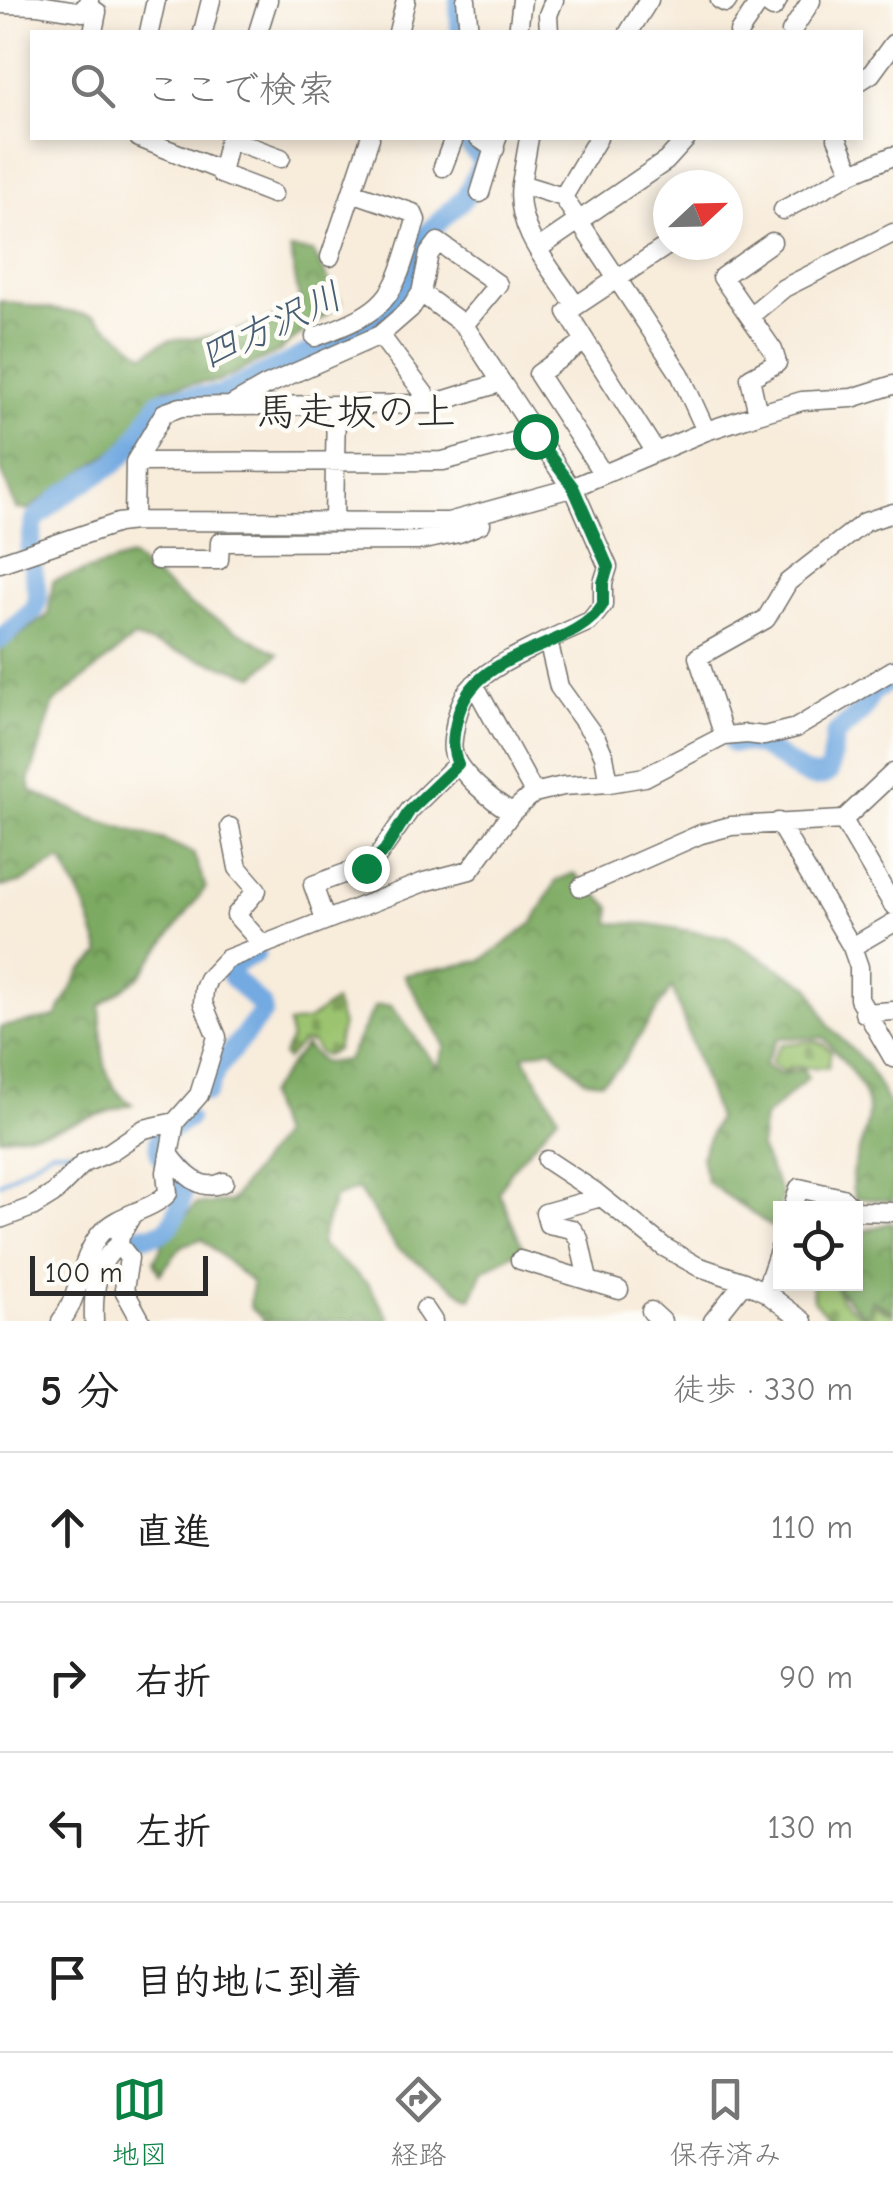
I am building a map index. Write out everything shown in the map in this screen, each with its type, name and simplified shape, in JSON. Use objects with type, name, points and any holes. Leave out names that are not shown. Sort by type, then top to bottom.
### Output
[{"type":"street","points":[[150,30],[156,0]]},
{"type":"street","points":[[204,30],[212,0]]},
{"type":"street","points":[[259,30],[268,0]]},
{"type":"street","points":[[398,30],[406,0]]},
{"type":"street","points":[[466,0],[470,30]]},
{"type":"street","points":[[518,30],[522,0]]},
{"type":"street","points":[[549,30],[548,14],[554,0]]},
{"type":"street","points":[[720,0],[728,0]]},
{"type":"street","points":[[740,30],[761,0],[773,8],[778,0]]},
{"type":"street","points":[[792,30],[810,0]]},
{"type":"street","points":[[1,2],[83,12],[89,3],[97,12],[93,30]]},
{"type":"street","points":[[629,30],[644,2]]},
{"type":"street","points":[[863,79],[893,44]]},
{"type":"street","points":[[144,140],[222,171]]},
{"type":"street","points":[[229,140],[221,174],[272,194]]},
{"type":"street","points":[[234,140],[281,158]]},
{"type":"street","points":[[330,257],[369,140]]},
{"type":"street","points":[[443,167],[453,140]]},
{"type":"street","points":[[529,140],[519,196],[524,227],[576,306]]},
{"type":"street","points":[[563,197],[597,140]]},
{"type":"street","points":[[539,248],[666,161],[686,140]]},
{"type":"street","points":[[838,140],[852,173]]},
{"type":"street","points":[[480,193],[496,143]]},
{"type":"street","points":[[783,210],[893,156]]},
{"type":"street","points":[[521,184],[563,197],[680,374],[706,431]]},
{"type":"street","points":[[314,336],[362,319],[386,301],[397,283],[416,220],[413,213],[352,192]]},
{"type":"street","points":[[750,316],[784,288],[893,233]]},
{"type":"street","points":[[230,406],[380,334],[400,320],[421,292],[429,254],[438,242],[498,284],[464,325]]},
{"type":"street","points":[[758,414],[750,378],[777,363],[773,350],[722,277],[772,242]]},
{"type":"street","points":[[653,254],[567,312],[655,451]]},
{"type":"street","points":[[421,292],[464,325],[572,487],[608,567],[603,604],[590,621],[497,668],[462,698],[452,750],[458,764],[496,804],[512,812]]},
{"type":"street","points":[[380,334],[432,404]]},
{"type":"street","points":[[586,341],[538,374],[603,474]]},
{"type":"street","points":[[134,520],[135,462],[164,413],[181,407],[432,404],[500,384]]},
{"type":"street","points":[[0,563],[134,520],[448,522],[572,487],[655,451],[758,414],[802,401],[852,398],[893,385]]},
{"type":"street","points":[[334,522],[336,405]]},
{"type":"street","points":[[135,462],[443,461],[535,436]]},
{"type":"street","points":[[156,560],[219,560],[220,542],[439,538],[484,523],[490,512]]},
{"type":"street","points":[[724,736],[698,657],[766,619],[788,582],[864,522],[893,513]]},
{"type":"street","points":[[548,640],[559,687],[597,740],[609,783]]},
{"type":"street","points":[[61,1321],[94,1244],[115,1221],[168,1193],[175,1122],[199,1095],[217,1037],[203,1003],[208,979],[227,959],[424,882],[470,870],[512,812],[534,793],[646,776],[724,736],[764,736],[796,728],[893,670]]},
{"type":"street","points":[[474,684],[534,793]]},
{"type":"street","points":[[325,919],[313,885],[373,863],[410,810],[458,764]]},
{"type":"street","points":[[581,887],[702,834],[731,826],[843,820],[892,775]]},
{"type":"street","points":[[843,820],[893,905]]},
{"type":"street","points":[[778,822],[852,948],[859,967],[859,999],[864,1013],[893,1058]]},
{"type":"street","points":[[230,827],[238,868],[257,890],[236,916],[261,943]]},
{"type":"street","points":[[852,948],[893,922]]},
{"type":"street","points":[[864,1013],[893,1012]]},
{"type":"street","points":[[0,1219],[42,1201],[77,1168],[144,1130],[175,1122]]},
{"type":"street","points":[[169,1154],[204,1186],[215,1187],[224,1182]]},
{"type":"street","points":[[547,1160],[601,1196],[664,1247],[697,1266],[765,1292],[803,1321]]},
{"type":"street","points":[[794,1201],[799,1188],[845,1201]]},
{"type":"street","points":[[588,1280],[579,1239],[572,1230],[548,1224],[545,1213],[601,1196]]},
{"type":"street","points":[[863,1210],[893,1212]]},
{"type":"street","points":[[94,1321],[99,1274],[105,1257],[119,1245],[133,1212]]},
{"type":"street","points":[[119,1245],[129,1258],[126,1297],[140,1321]]},
{"type":"street","points":[[520,1260],[619,1290]]},
{"type":"street","points":[[765,1292],[773,1269]]},
{"type":"street","points":[[713,1321],[744,1282]]},
{"type":"green space","points":[[290,249],[313,252],[341,303],[277,353],[219,381],[165,387],[119,447],[27,510],[16,509],[0,467],[0,301],[94,316],[145,355],[167,341],[240,329],[300,304]]},
{"type":"green space","points":[[131,557],[192,606],[279,654],[255,676],[134,638],[54,703],[29,781],[31,791],[91,818],[193,853],[206,887],[140,976],[100,1006],[104,1061],[113,1085],[132,1104],[48,1131],[0,1138],[0,1027],[56,1017],[81,971],[101,954],[86,908],[61,860],[20,883],[0,887],[0,649],[48,615],[53,581]]},
{"type":"green space","points":[[574,873],[611,907],[610,923],[649,924],[726,937],[810,987],[829,1026],[868,1066],[893,1111],[893,1201],[855,1198],[852,1176],[867,1124],[867,1103],[852,1073],[824,1038],[778,1038],[764,1065],[780,1075],[803,1069],[808,1078],[764,1118],[760,1148],[783,1197],[782,1201],[773,1201],[772,1227],[707,1182],[701,1157],[717,1118],[672,987],[619,1068],[601,1082],[585,1080],[551,1049],[523,1055],[558,1115],[510,1172],[499,1192],[523,1248],[483,1271],[471,1299],[396,1247],[358,1189],[334,1198],[320,1244],[368,1284],[389,1318],[385,1321],[264,1321],[250,1306],[252,1283],[202,1239],[183,1245],[160,1274],[154,1261],[165,1239],[196,1204],[230,1202],[280,1136],[267,1095],[305,1045],[323,1063],[347,1060],[375,1006],[391,1005],[437,1067],[445,1046],[404,975],[481,961],[533,923],[556,881]]},
{"type":"green space","points":[[334,1001],[342,1025],[336,1050],[326,1056],[312,1042],[302,1042],[286,1060],[283,1055],[291,1040],[288,1024],[309,1020]]},
{"type":"green space","points":[[814,1041],[831,1051],[828,1068],[795,1067],[783,1072],[770,1063],[781,1044]]},
{"type":"green space","points":[[893,1222],[893,1312],[872,1300],[867,1318],[838,1291],[863,1291],[863,1231]]},
{"type":"green space","points":[[812,1291],[837,1291],[841,1300],[865,1319],[873,1304],[893,1315],[893,1321],[832,1321],[813,1300]]},
{"type":"waterway","name":"四方沢川","points":[[459,0],[460,30]]},
{"type":"waterway","name":"四方沢川","points":[[0,639],[34,610],[38,598],[30,552],[34,520],[63,495],[114,464],[131,447],[159,402],[220,395],[375,321],[405,290],[423,237],[465,197],[483,162],[466,140]]},
{"type":"waterway","points":[[733,743],[763,748],[808,775],[829,772],[835,735],[863,710],[871,693],[890,680]]},
{"type":"waterway","points":[[207,1092],[216,1070],[263,1012],[261,1005],[231,976],[234,964],[256,953]]},
{"type":"waterway","points":[[105,1247],[119,1239],[164,1231],[172,1223],[185,1183],[165,1162],[159,1150],[160,1136],[187,1119]]},
{"type":"waterway","points":[[0,1183],[52,1150],[90,1151]]},
{"type":"district","name":"馬走坂の上","points":[[356,412]]},
{"type":"route","points":[[366,868],[385,850],[410,810],[458,764],[452,750],[456,723],[462,698],[470,688],[506,662],[590,621],[603,604],[608,567],[573,487],[535,436]]}]
